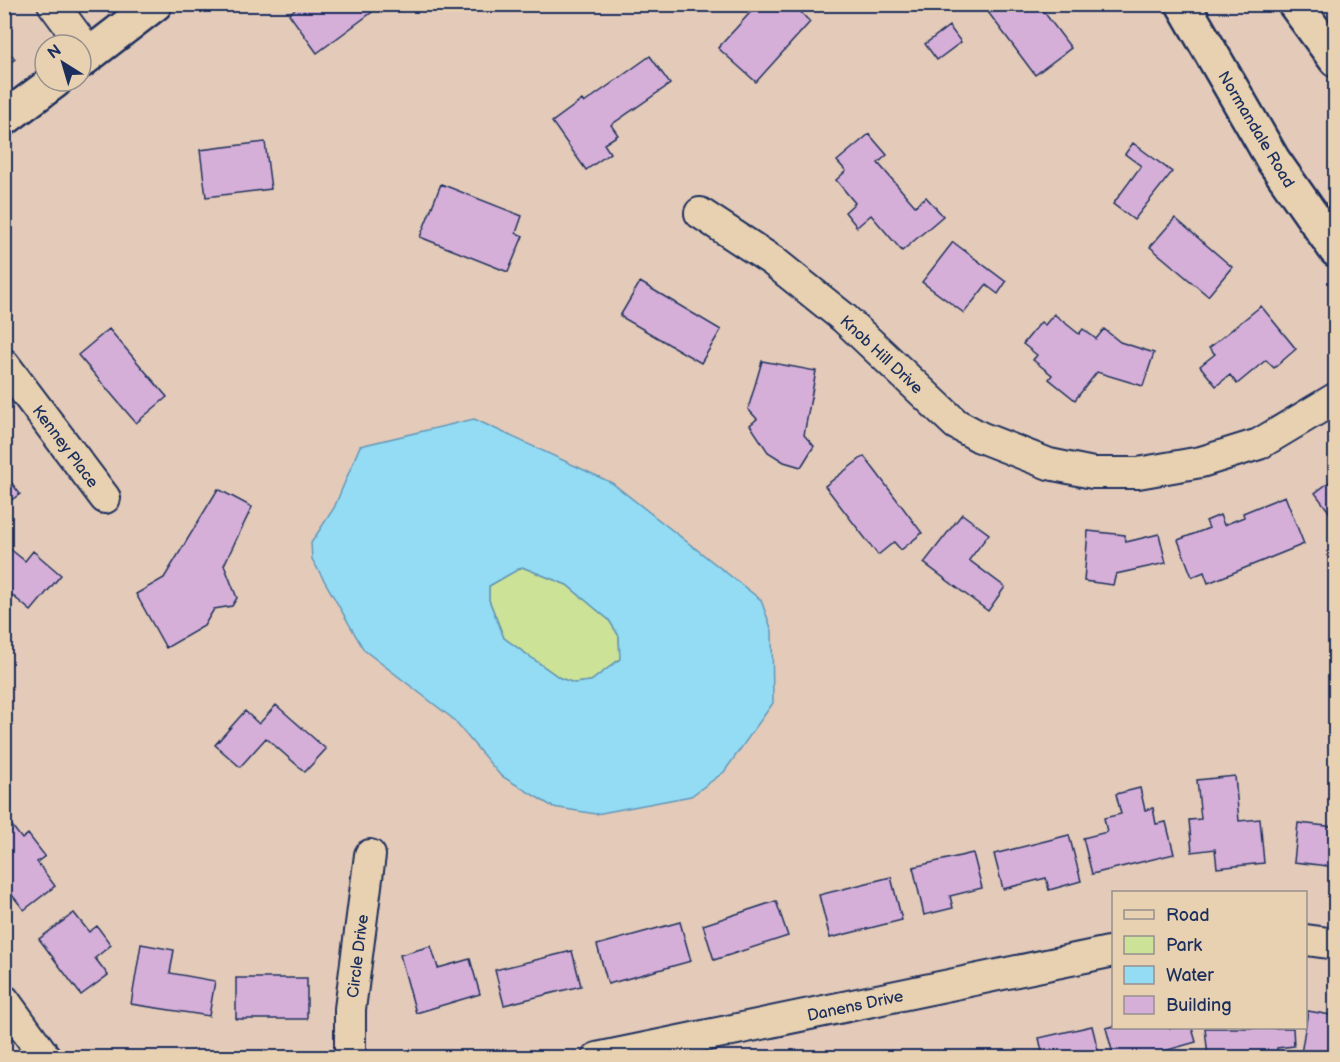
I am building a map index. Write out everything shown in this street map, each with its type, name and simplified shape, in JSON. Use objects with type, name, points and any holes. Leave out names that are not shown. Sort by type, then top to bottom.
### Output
[{"type":"main road","points":[[93,52],[155,4]]},
{"type":"main road","name":"Normandale Road","points":[[1183,4],[1273,160],[1335,250]]},
{"type":"main road","points":[[1295,4],[1335,60]]},
{"type":"main road","points":[[4,119],[39,93]]},
{"type":"street","points":[[53,4],[71,33]]},
{"type":"street","name":"Knob Hill Drive","points":[[700,213],[773,261],[844,318],[956,424],[1005,448],[1049,464],[1092,473],[1138,473],[1201,462],[1259,444],[1335,398]]},
{"type":"street","name":"Kenney Place","points":[[4,364],[105,498]]},
{"type":"street","name":"Circle Drive","points":[[350,1058],[350,1009],[370,855]]},
{"type":"street","points":[[1307,940],[1335,944]]},
{"type":"street","name":"Danens Drive","points":[[597,1058],[1112,951]]},
{"type":"street","points":[[4,1000],[46,1058]]},
{"type":"green space","points":[[522,567],[567,585],[609,620],[619,636],[620,659],[591,681],[574,683],[560,678],[504,638],[489,600],[489,586]]},
{"type":"water","points":[[474,419],[612,483],[761,600],[772,631],[773,703],[724,772],[691,796],[596,814],[553,807],[500,775],[452,718],[364,650],[312,559],[311,543],[334,508],[360,446]],"holes":[[[522,567],[567,585],[609,620],[619,636],[620,659],[591,681],[574,683],[560,678],[504,638],[489,600],[489,586]]]},
{"type":"building","points":[[302,4],[383,4],[317,53],[289,14]]},
{"type":"building","points":[[758,4],[793,4],[810,22],[756,82],[718,48]]},
{"type":"building","points":[[982,4],[1038,4],[1071,48],[1035,75]]},
{"type":"building","points":[[949,26],[961,42],[937,60],[925,44]]},
{"type":"building","points":[[4,45],[15,59],[4,67]]},
{"type":"building","points":[[650,56],[670,84],[611,125],[618,135],[604,144],[610,153],[586,170],[552,122],[582,100],[584,103]]},
{"type":"building","points":[[869,134],[887,155],[878,163],[915,206],[926,197],[943,216],[902,251],[871,215],[857,227],[845,212],[855,203],[836,180],[846,171],[837,161]]},
{"type":"building","points":[[265,142],[271,189],[206,197],[200,150]]},
{"type":"building","points":[[1133,143],[1172,172],[1134,220],[1113,204],[1141,166],[1125,154]]},
{"type":"building","points":[[441,184],[522,216],[516,233],[523,236],[508,272],[420,237]]},
{"type":"building","points":[[1175,218],[1232,267],[1208,296],[1150,247]]},
{"type":"building","points":[[953,242],[1006,282],[998,294],[986,285],[964,313],[922,282]]},
{"type":"building","points":[[640,282],[721,330],[701,363],[620,316]]},
{"type":"building","points":[[1261,306],[1296,349],[1274,368],[1266,360],[1237,384],[1230,375],[1216,386],[1200,366],[1215,354],[1209,348]]},
{"type":"building","points":[[1054,314],[1079,334],[1083,329],[1096,339],[1104,329],[1120,342],[1154,353],[1143,386],[1097,372],[1075,400],[1049,379],[1052,375],[1033,360],[1037,355],[1023,344],[1041,322],[1045,325]]},
{"type":"building","points":[[109,329],[167,397],[136,423],[78,355]]},
{"type":"building","points":[[762,361],[816,371],[804,435],[814,446],[801,467],[784,462],[768,452],[750,425],[757,419],[748,409]]},
{"type":"building","points":[[864,456],[922,533],[901,550],[894,542],[878,555],[825,486]]},
{"type":"building","points":[[4,473],[20,494],[4,505]]},
{"type":"building","points":[[1336,477],[1336,521],[1315,493]]},
{"type":"building","points":[[218,489],[252,507],[224,565],[237,598],[232,606],[214,609],[204,626],[166,648],[136,594],[164,578]]},
{"type":"building","points":[[1285,496],[1304,544],[1208,583],[1204,572],[1192,577],[1178,540],[1209,528],[1206,521],[1220,515],[1224,525],[1244,517],[1243,513]]},
{"type":"building","points":[[962,514],[989,534],[969,560],[1005,587],[988,611],[924,563]]},
{"type":"building","points":[[1088,531],[1125,535],[1126,542],[1159,534],[1166,563],[1116,574],[1113,585],[1084,581]]},
{"type":"building","points":[[4,544],[25,561],[33,551],[61,575],[31,611],[7,591],[4,593]]},
{"type":"building","points":[[276,705],[326,749],[305,772],[266,738],[240,767],[215,745],[245,711],[259,724]]},
{"type":"building","points":[[1235,776],[1239,821],[1260,819],[1264,863],[1217,868],[1215,849],[1192,852],[1189,820],[1201,819],[1197,780]]},
{"type":"building","points":[[1140,788],[1145,810],[1153,808],[1156,824],[1166,822],[1174,854],[1092,874],[1083,838],[1107,832],[1104,818],[1121,814],[1116,794]]},
{"type":"building","points":[[6,818],[22,839],[28,834],[45,856],[37,862],[55,886],[24,910],[4,885]]},
{"type":"building","points":[[1298,823],[1336,827],[1336,867],[1294,862]]},
{"type":"building","points":[[1069,835],[1081,881],[1049,890],[1046,878],[1003,889],[994,854]]},
{"type":"building","points":[[973,853],[982,888],[950,896],[953,908],[924,915],[913,867]]},
{"type":"building","points":[[891,877],[902,920],[830,938],[819,895]]},
{"type":"building","points":[[776,901],[788,936],[714,960],[703,925]]},
{"type":"building","points":[[74,913],[89,932],[97,926],[111,945],[95,958],[108,975],[81,995],[39,939]]},
{"type":"building","points":[[680,922],[691,961],[608,984],[597,945]]},
{"type":"building","points":[[141,944],[174,950],[170,973],[215,981],[209,1016],[131,1004]]},
{"type":"building","points":[[431,946],[438,968],[470,959],[480,994],[416,1013],[400,955]]},
{"type":"building","points":[[572,951],[581,986],[504,1005],[495,970]]},
{"type":"building","points":[[236,978],[307,978],[307,1019],[236,1019]]},
{"type":"building","points":[[1308,1011],[1336,1016],[1336,1058],[1318,1058],[1301,1054],[1305,1029],[1307,1029]]},
{"type":"building","points":[[1092,1026],[1100,1058],[1019,1058],[1042,1051],[1039,1038]]},
{"type":"building","points":[[1106,1028],[1192,1029],[1196,1042],[1164,1051],[1166,1058],[1135,1058],[1135,1056],[1114,1058]]},
{"type":"building","points":[[1205,1029],[1293,1029],[1294,1046],[1277,1048],[1278,1058],[1252,1058],[1252,1053],[1208,1057]]}]
